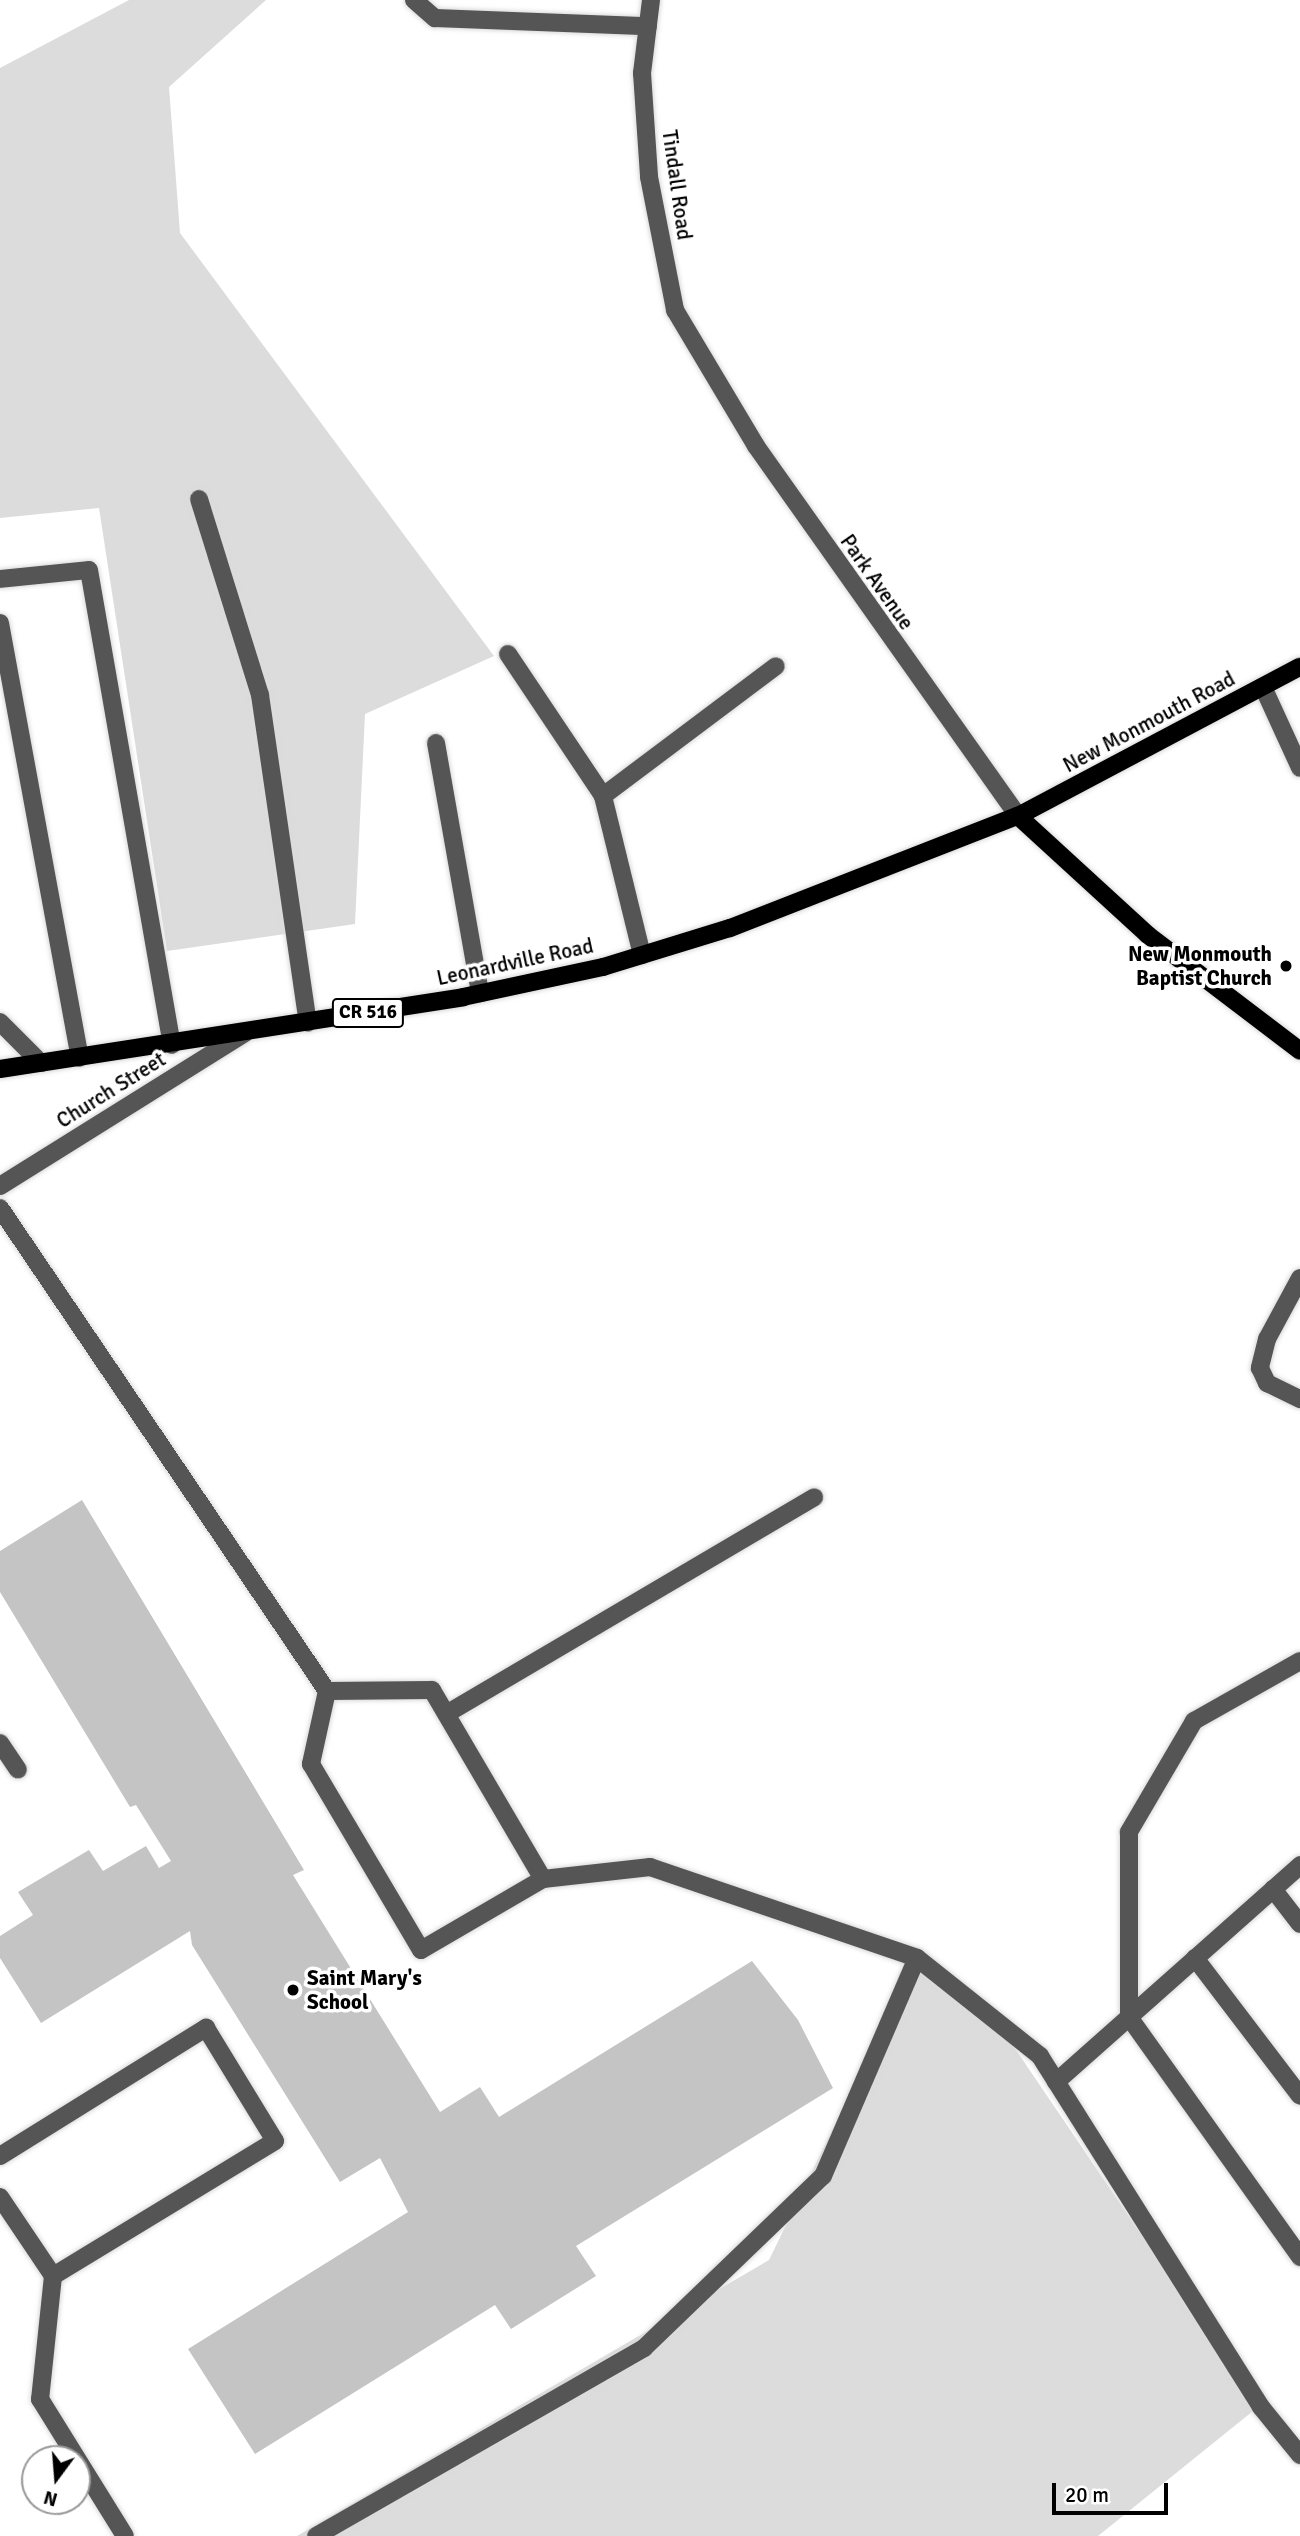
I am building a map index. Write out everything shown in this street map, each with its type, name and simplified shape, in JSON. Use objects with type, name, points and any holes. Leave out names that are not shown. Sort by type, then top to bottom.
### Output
[{"type":"main road","name":"New Monmouth Road","points":[[1018,817],[1300,667]]},
{"type":"main road","name":"Leonardville Road","points":[[0,1069],[172,1045],[480,993],[642,955],[860,882],[1018,817]]},
{"type":"main road","points":[[1018,817],[1149,935],[1300,1051]]},
{"type":"street","points":[[414,0],[435,18],[648,26]]},
{"type":"street","name":"Tindall Road","points":[[651,0],[642,73],[649,177],[675,310],[708,368]]},
{"type":"street","name":"Park Avenue","points":[[708,368],[795,504],[1018,817]]},
{"type":"street","points":[[199,499],[260,695],[308,1023]]},
{"type":"street","points":[[0,579],[89,570],[172,1045]]},
{"type":"street","points":[[0,623],[80,1058]]},
{"type":"street","points":[[508,654],[603,796],[642,955]]},
{"type":"street","points":[[603,796],[776,666]]},
{"type":"street","points":[[1263,687],[1300,768]]},
{"type":"street","points":[[436,743],[480,993]]},
{"type":"street","points":[[0,1022],[41,1063]]},
{"type":"street","name":"Church Street","points":[[0,1186],[246,1032]]},
{"type":"street","points":[[0,1208],[327,1691],[312,1764],[421,1950],[542,1879],[650,1867],[917,1958],[1040,2056],[1261,2407],[1300,2455]]},
{"type":"street","points":[[1300,1278],[1267,1339],[1260,1368],[1267,1383],[1300,1399]]},
{"type":"street","points":[[448,1713],[814,1497]]},
{"type":"street","points":[[1300,1661],[1194,1721],[1129,1832],[1129,2017],[1300,2257]]},
{"type":"street","points":[[327,1691],[432,1690],[448,1713],[542,1879]]},
{"type":"street","points":[[0,1743],[18,1770]]},
{"type":"street","points":[[1056,2082],[1300,1865]]},
{"type":"street","points":[[1273,1889],[1300,1924]]},
{"type":"street","points":[[316,2536],[644,2348],[823,2176],[917,1958]]},
{"type":"street","points":[[1195,1958],[1300,2096]]},
{"type":"street","points":[[0,2156],[206,2028],[275,2141],[53,2276]]},
{"type":"street","points":[[0,2197],[53,2276],[40,2399],[125,2536]]},
{"type":"shaded area","points":[[129,0],[266,0],[169,87],[180,233],[494,656],[365,714],[355,924],[167,951],[99,508],[0,518],[0,68]]},
{"type":"shaded area","points":[[919,1952],[1001,2028],[1258,2407],[1098,2536],[297,2536],[769,2260]]},
{"type":"building","name":"Saint Mary's School","points":[[82,1500],[304,1870],[293,1875],[440,2112],[480,2087],[499,2117],[752,1961],[798,2020],[833,2088],[576,2246],[596,2276],[511,2329],[495,2305],[255,2454],[188,2349],[408,2212],[380,2158],[340,2182],[192,1945],[190,1931],[41,2023],[0,1958],[0,1936],[33,1915],[18,1892],[89,1850],[103,1871],[146,1846],[159,1868],[171,1861],[136,1805],[130,1807],[0,1592],[0,1551]]},
{"type":"place","name":"New Monmouth Baptist Church","points":[[1286,966]]},
{"type":"place","name":"Saint Mary's School","points":[[293,1990]]}]
